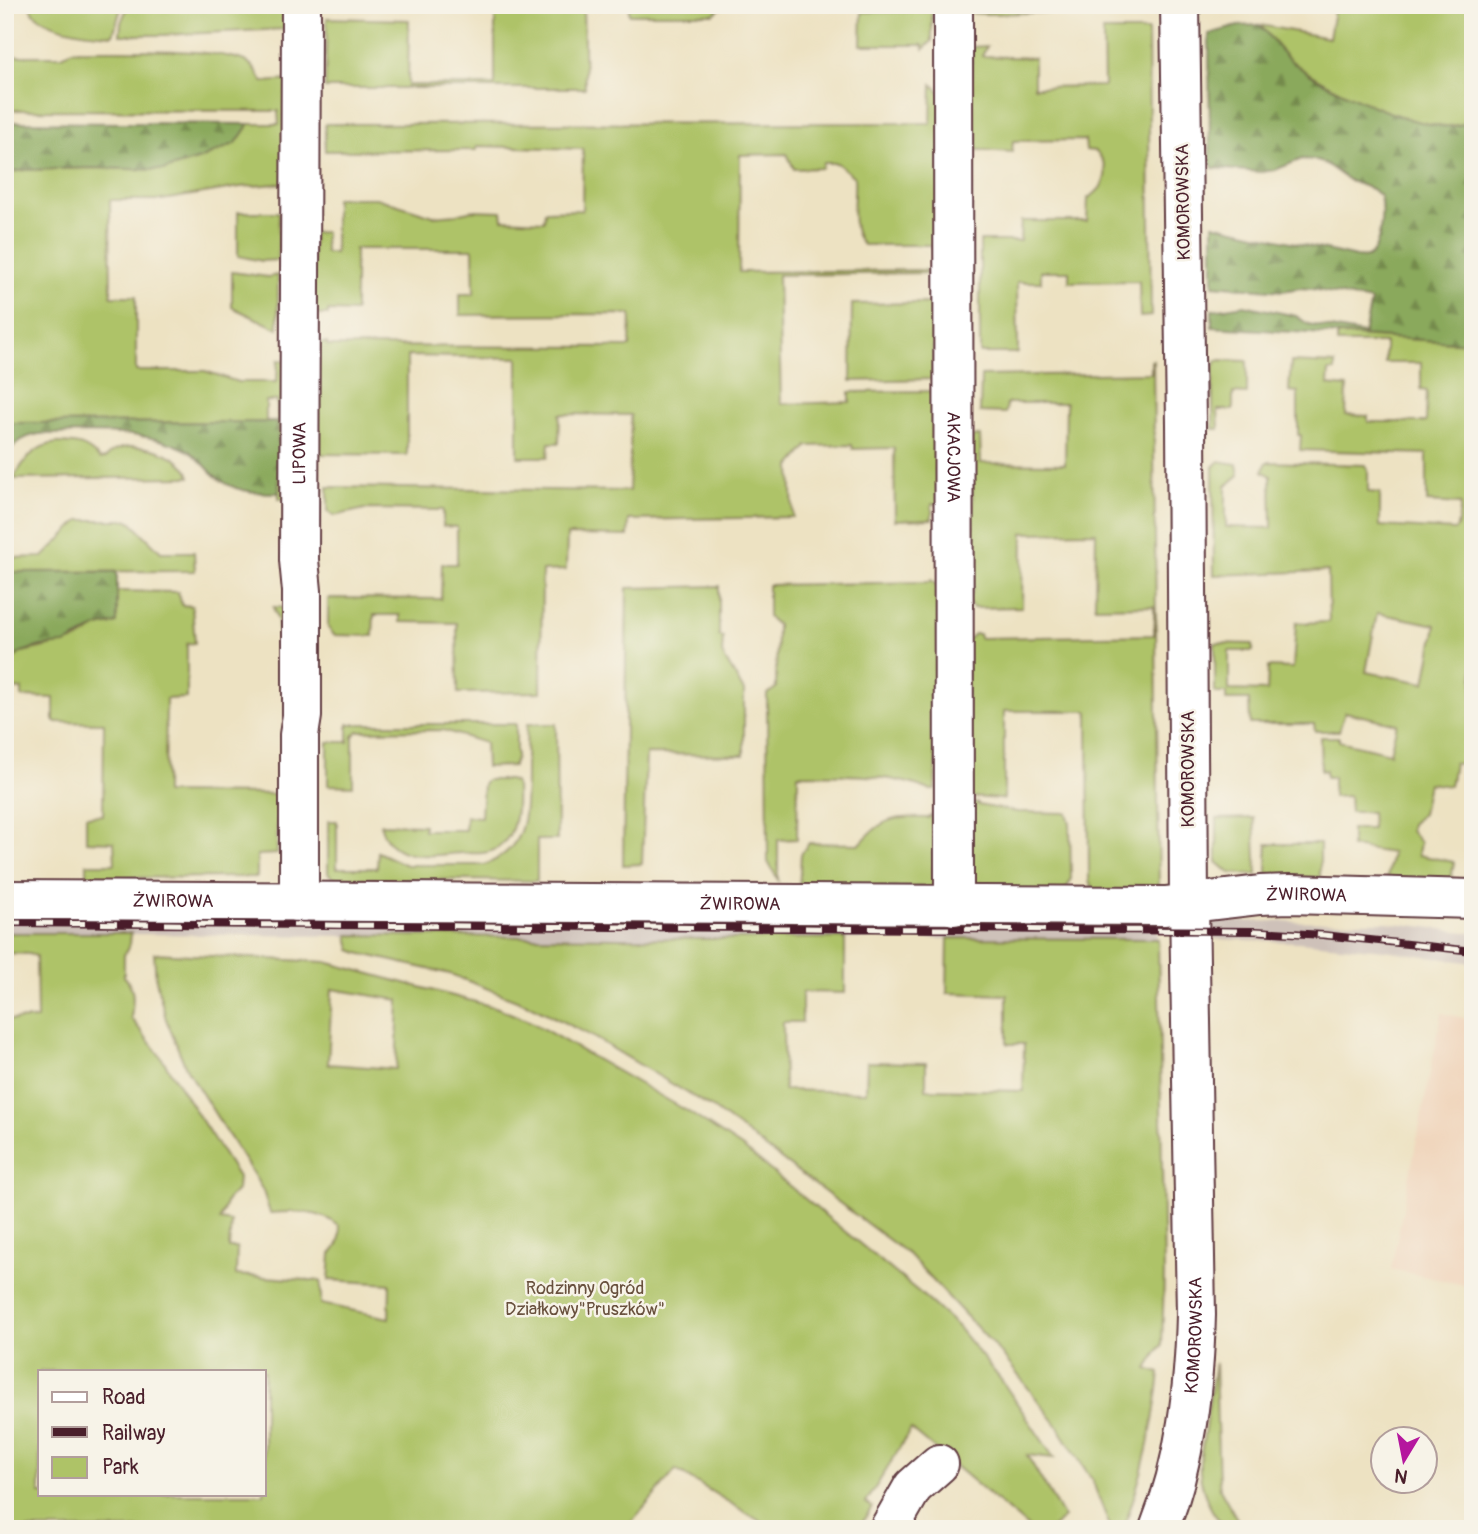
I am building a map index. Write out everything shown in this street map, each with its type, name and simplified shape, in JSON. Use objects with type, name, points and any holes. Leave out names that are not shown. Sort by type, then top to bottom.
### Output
[{"type":"street","name":"LIPOWA","points":[[299,903],[299,735],[302,716],[302,591],[299,560],[301,5]]},
{"type":"street","name":"AKACJOWA","points":[[953,5],[954,906]]},
{"type":"street","name":"KOMOROWSKA","points":[[1165,1527],[1186,1431],[1195,1364],[1196,1274],[1189,904],[1180,5]]},
{"type":"street","name":"ŻWIROWA","points":[[5,900],[954,906],[1189,904],[1290,894],[1473,900]]},
{"type":"street","points":[[889,1529],[913,1487],[939,1464]]},
{"type":"shaded area","points":[[5,913],[1157,917],[1158,939],[706,939],[5,933]]},
{"type":"shaded area","points":[[1211,921],[1386,922],[1473,933],[1473,963],[1384,950],[1298,942],[1211,939]]},
{"type":"shaded area","points":[[1442,1013],[1473,1020],[1473,1287],[1391,1269]]},
{"type":"green space","points":[[29,5],[122,5],[113,35],[53,25],[42,20]]},
{"type":"green space","points":[[128,5],[289,5],[285,29],[120,35],[121,23]]},
{"type":"green space","points":[[472,5],[583,5],[585,88],[325,88],[327,18],[409,20],[408,85],[495,85],[495,10],[472,9]]},
{"type":"green space","points":[[629,5],[724,5],[714,14],[629,14]]},
{"type":"green space","points":[[966,5],[1104,5],[1104,11],[987,14],[972,13]]},
{"type":"green space","points":[[1335,5],[1473,5],[1473,121],[1441,126],[1424,123],[1361,101],[1302,69],[1284,54],[1260,25],[1329,38]]},
{"type":"green space","points":[[932,11],[932,41],[924,49],[923,45],[861,45],[862,12]]},
{"type":"green space","points":[[1260,25],[1284,54],[1302,69],[1361,101],[1424,123],[1441,126],[1473,121],[1473,343],[1212,327],[1212,310],[1244,305],[1296,316],[1308,324],[1364,334],[1371,301],[1313,289],[1283,291],[1213,285],[1213,224],[1356,257],[1367,257],[1372,253],[1380,229],[1380,196],[1372,189],[1350,181],[1326,164],[1302,159],[1275,170],[1261,172],[1213,168],[1210,162],[1209,34],[1238,26]]},
{"type":"green space","points":[[1103,31],[1148,31],[1151,316],[1140,317],[1139,281],[1069,282],[1069,271],[1041,271],[1041,282],[1017,282],[1018,353],[980,353],[980,241],[1020,241],[1021,221],[1087,221],[1088,198],[1100,189],[1105,170],[1104,163],[1095,151],[1086,150],[1085,140],[1013,141],[1012,152],[966,149],[972,47],[987,46],[982,56],[1034,58],[1034,87],[1104,86]]},
{"type":"green space","points":[[72,50],[216,54],[250,64],[263,82],[289,80],[289,183],[240,187],[162,200],[110,200],[111,296],[136,296],[136,371],[205,371],[238,382],[277,382],[278,360],[288,361],[288,499],[279,499],[277,401],[266,401],[266,422],[5,423],[5,398],[10,386],[10,373],[5,356],[5,173],[92,168],[164,170],[200,159],[236,143],[249,124],[279,124],[278,111],[5,110],[5,56],[62,56]]},
{"type":"green space","points":[[932,84],[941,93],[941,247],[933,253],[932,245],[863,245],[855,229],[854,177],[837,163],[823,163],[822,168],[794,169],[787,154],[740,155],[739,272],[925,270],[927,273],[778,275],[781,404],[850,402],[850,392],[932,391],[932,387],[942,387],[941,504],[932,504],[932,519],[895,520],[894,448],[808,446],[791,466],[793,517],[629,520],[628,536],[567,535],[566,570],[542,571],[541,692],[458,693],[457,623],[400,622],[400,615],[374,615],[373,636],[334,635],[328,628],[330,598],[441,599],[442,564],[457,564],[457,527],[443,526],[443,510],[365,509],[334,516],[328,511],[328,487],[629,491],[631,415],[560,414],[559,443],[549,443],[548,457],[518,457],[518,358],[407,356],[407,455],[319,454],[312,448],[319,343],[327,343],[328,346],[630,347],[631,314],[460,315],[460,294],[474,294],[473,249],[355,249],[355,312],[328,311],[328,315],[319,315],[313,308],[313,233],[325,232],[325,253],[335,253],[335,198],[376,198],[433,216],[472,210],[502,211],[503,219],[544,221],[545,211],[582,210],[583,149],[477,146],[476,150],[325,151],[325,124],[931,123]]},
{"type":"green space","points":[[5,122],[249,124],[236,143],[200,159],[164,170],[92,168],[5,173]]},
{"type":"green space","points":[[238,212],[279,212],[278,260],[262,261],[238,256]]},
{"type":"green space","points":[[232,272],[268,277],[278,275],[278,329],[232,307]]},
{"type":"green space","points":[[933,303],[933,379],[851,381],[852,304]]},
{"type":"green space","points":[[1337,335],[1473,343],[1473,767],[1454,763],[1450,786],[1428,783],[1422,814],[1411,824],[1410,830],[1420,842],[1418,855],[1454,862],[1450,887],[1386,883],[1392,853],[1351,847],[1351,829],[1372,829],[1371,812],[1350,812],[1349,796],[1333,797],[1333,777],[1326,777],[1326,770],[1321,771],[1320,737],[1339,737],[1339,741],[1390,753],[1397,724],[1345,712],[1339,731],[1315,731],[1314,724],[1250,724],[1249,700],[1226,700],[1226,693],[1215,693],[1215,643],[1253,644],[1253,651],[1229,651],[1229,690],[1267,691],[1268,667],[1293,668],[1296,623],[1329,622],[1328,571],[1214,575],[1213,467],[1219,461],[1237,464],[1239,475],[1226,486],[1226,527],[1272,528],[1271,476],[1263,471],[1267,462],[1365,465],[1368,470],[1368,492],[1380,493],[1380,526],[1455,530],[1457,527],[1461,504],[1427,502],[1427,454],[1300,450],[1298,392],[1289,391],[1291,362],[1335,364],[1335,371],[1329,371],[1328,385],[1347,387],[1346,415],[1368,416],[1368,422],[1426,422],[1427,391],[1421,390],[1421,363],[1385,363],[1385,343],[1337,343]],"holes":[[[1377,613],[1436,625],[1425,683],[1366,672]]]},
{"type":"green space","points":[[1153,360],[1159,891],[1096,895],[1089,881],[1088,711],[1004,711],[1004,799],[966,797],[967,640],[974,634],[979,634],[980,638],[1154,635],[1154,606],[1095,607],[1096,532],[1023,533],[1022,607],[973,608],[967,602],[973,590],[972,437],[980,436],[981,463],[1065,464],[1066,403],[1007,403],[1006,413],[980,412],[981,376],[1151,373]]},
{"type":"green space","points":[[1217,360],[1247,361],[1247,394],[1233,393],[1233,410],[1218,410],[1219,429],[1213,429],[1213,370]]},
{"type":"green space","points":[[278,422],[279,493],[252,492],[228,485],[185,449],[168,442],[132,435],[39,434],[20,441],[5,456],[5,423]]},
{"type":"green space","points":[[58,443],[81,446],[100,459],[125,447],[151,449],[176,459],[185,467],[190,477],[13,479],[36,451]]},
{"type":"green space","points":[[80,520],[129,520],[161,552],[194,552],[195,571],[5,572],[5,558],[43,557]]},
{"type":"green space","points":[[5,572],[117,572],[117,623],[98,627],[65,644],[41,646],[22,652],[5,665]]},
{"type":"green space","points":[[931,580],[942,590],[935,790],[881,778],[798,774],[797,839],[778,840],[778,880],[768,862],[767,694],[776,688],[777,625],[768,617],[768,585]]},
{"type":"green space","points":[[719,586],[719,636],[723,637],[722,654],[744,691],[744,755],[646,754],[642,864],[623,865],[627,588]]},
{"type":"green space","points":[[117,591],[178,592],[182,605],[192,606],[195,643],[187,644],[187,698],[166,699],[165,793],[277,794],[277,854],[257,855],[257,877],[87,878],[87,864],[115,864],[114,842],[86,841],[86,816],[103,815],[104,723],[54,722],[54,698],[22,697],[22,689],[5,690],[5,665],[22,652],[77,640],[98,627],[117,623]]},
{"type":"green space","points":[[273,607],[280,607],[288,612],[287,678],[278,678],[278,620]]},
{"type":"green space","points":[[348,724],[516,724],[516,758],[513,766],[486,767],[485,743],[443,730],[358,731],[353,736],[353,786],[328,785],[328,742],[348,742]]},
{"type":"green space","points":[[527,724],[556,724],[557,840],[537,840],[537,881],[333,878],[328,873],[328,821],[337,821],[337,868],[377,868],[378,852],[406,865],[484,865],[498,859],[515,841],[523,819]]},
{"type":"green space","points":[[486,780],[509,780],[516,786],[513,827],[505,841],[495,850],[481,853],[413,854],[393,846],[385,837],[380,824],[424,825],[424,830],[465,830],[466,816],[481,817],[483,784]]},
{"type":"green space","points":[[966,803],[1017,812],[1067,813],[1070,823],[1071,880],[1063,895],[972,889]]},
{"type":"green space","points":[[935,816],[937,884],[933,887],[799,891],[801,854],[809,843],[860,844],[883,823],[899,818]]},
{"type":"green space","points":[[1254,818],[1257,875],[1230,873],[1217,862],[1217,819]]},
{"type":"green space","points":[[1267,844],[1320,844],[1320,879],[1267,875]]},
{"type":"green space","name":"Rodzinny Ogród Działkowy\"Pruszków\"","points":[[5,933],[131,933],[130,944],[124,955],[124,976],[132,991],[131,1018],[161,1057],[238,1177],[237,1190],[227,1200],[220,1220],[231,1222],[229,1248],[237,1248],[236,1275],[321,1281],[321,1304],[389,1318],[390,1284],[329,1280],[331,1254],[340,1237],[339,1226],[315,1214],[270,1213],[255,1177],[186,1068],[166,1019],[156,980],[154,953],[326,962],[498,1008],[531,1022],[687,1111],[743,1148],[957,1326],[1002,1381],[1054,1458],[1027,1455],[1064,1518],[1050,1529],[1030,1529],[911,1429],[866,1503],[872,1507],[858,1529],[773,1529],[676,1470],[626,1529],[5,1529],[5,1020],[37,1019],[36,956],[5,953]],"holes":[[[332,989],[399,1000],[396,1069],[328,1064]]]},
{"type":"green space","points":[[348,935],[845,938],[845,993],[802,992],[802,1022],[783,1022],[784,1090],[866,1092],[867,1062],[926,1063],[926,1089],[1023,1091],[1024,1044],[1007,1044],[1007,995],[947,993],[948,938],[1158,939],[1164,1275],[1162,1347],[1147,1369],[1160,1373],[1151,1433],[1123,1529],[1111,1529],[1092,1480],[1057,1425],[1000,1352],[909,1255],[714,1109],[593,1037],[532,1006],[450,974],[351,950]]},
{"type":"green space","points":[[1215,1363],[1220,1489],[1245,1529],[1234,1529],[1218,1519],[1207,1501],[1201,1480],[1200,1461]]},
{"type":"railway","points":[[5,923],[1256,931],[1323,935],[1473,951]]}]
